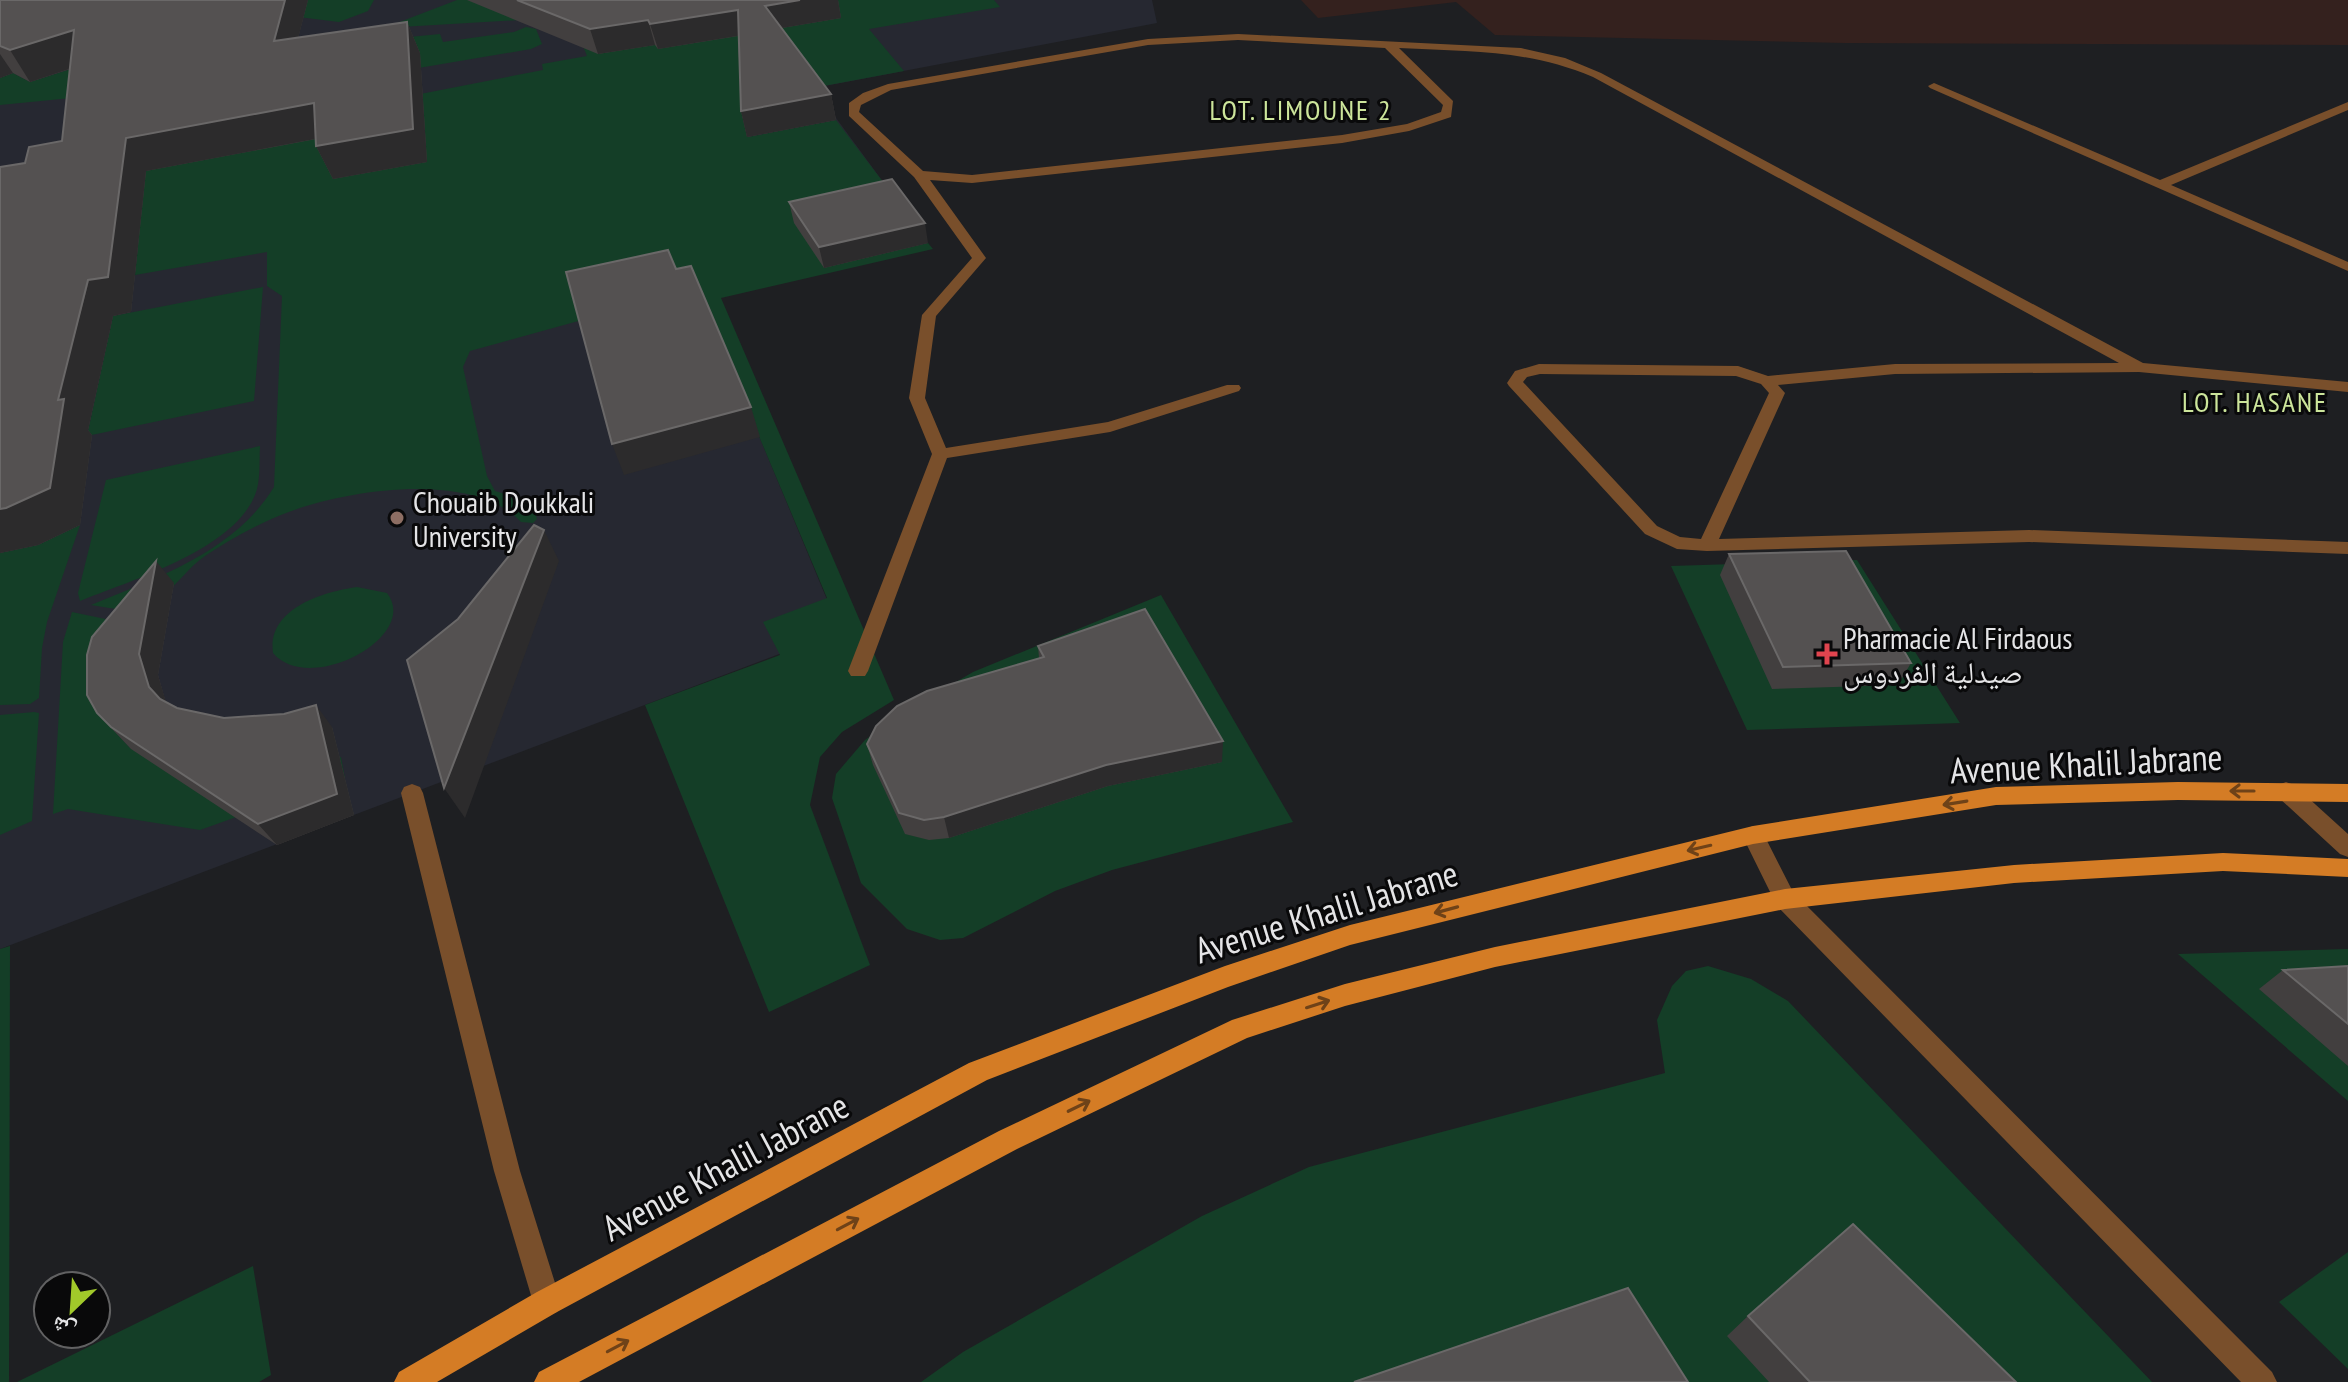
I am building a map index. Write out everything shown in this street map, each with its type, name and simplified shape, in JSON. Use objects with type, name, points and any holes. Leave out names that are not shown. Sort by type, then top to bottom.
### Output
[{"type":"main road","name":"Avenue Khalil Jabrane","points":[[409,1382],[547,1302],[978,1071],[1225,977],[1350,935],[1753,835],[1996,796],[2286,791],[2348,793]]},
{"type":"main road","points":[[549,1382],[1008,1140],[1241,1028],[1345,995],[1495,957],[1785,899],[2014,874],[2223,862],[2348,868]]},
{"type":"street","points":[[858,671],[940,454],[917,398],[929,315],[979,258],[919,174],[853,113],[855,103],[888,87],[1148,42],[1238,37],[1521,51],[1561,60],[1597,75],[2139,367]]},
{"type":"street","points":[[919,174],[945,179],[972,179],[1327,141],[1398,130],[1447,114],[1449,104],[1388,44]]},
{"type":"street","points":[[1934,86],[2348,267]]},
{"type":"street","points":[[2161,184],[2348,106]]},
{"type":"street","points":[[2348,387],[2139,367],[1895,369],[1767,381],[1738,371],[1539,369],[1521,374],[1515,383],[1651,530],[1677,543],[1707,545],[2029,536],[2348,548]]},
{"type":"street","points":[[1707,545],[1777,393],[1767,381]]},
{"type":"street","points":[[940,454],[1110,427],[1233,388]]},
{"type":"street","points":[[2286,791],[2348,848]]},
{"type":"street","points":[[412,793],[507,1171],[547,1302]]},
{"type":"street","points":[[1753,835],[1785,899],[2262,1382]]},
{"type":"shaded area","name":"Chouaib Doukkali University","points":[[0,0],[1152,0],[1157,23],[814,88],[928,243],[701,296],[840,631],[0,949]]},
{"type":"shaded area","points":[[1301,0],[2348,0],[2348,45],[1845,43],[1495,35],[1456,2],[1318,18]]},
{"type":"green space","points":[[272,0],[374,0],[368,11],[339,22],[242,10]]},
{"type":"green space","points":[[457,0],[469,0],[537,19],[384,28]]},
{"type":"green space","points":[[709,0],[994,0],[1000,7],[869,29],[904,71],[813,88],[748,137],[836,120],[896,199],[823,267],[928,243],[933,249],[721,298],[894,700],[842,732],[820,757],[810,805],[870,965],[769,1012],[645,705],[780,655],[763,622],[827,598],[700,296],[582,320],[470,351],[463,367],[487,476],[495,491],[532,502],[537,519],[533,523],[521,522],[499,505],[471,495],[440,490],[406,489],[337,498],[281,515],[230,541],[201,559],[166,593],[146,607],[126,609],[91,605],[168,572],[216,546],[257,510],[274,487],[282,296],[267,286],[267,252],[135,275],[138,246],[0,176],[543,70],[542,64],[587,56],[583,46]]},
{"type":"green space","points":[[526,27],[536,29],[542,44],[531,49],[383,74],[399,38],[440,34],[443,42],[514,32]]},
{"type":"green space","points":[[71,69],[102,95],[0,105],[0,78],[13,73],[30,82]]},
{"type":"green space","points":[[263,287],[254,401],[87,436],[113,316]]},
{"type":"green space","points":[[260,446],[255,495],[226,532],[179,561],[80,601],[78,593],[106,480]]},
{"type":"green space","points":[[80,525],[47,622],[39,698],[30,704],[0,705],[0,553],[38,545]]},
{"type":"green space","points":[[1857,560],[1960,723],[1747,730],[1671,566]]},
{"type":"green space","points":[[357,587],[387,593],[393,610],[389,627],[375,643],[356,656],[334,665],[311,668],[290,665],[273,653],[273,638],[288,614],[313,598]]},
{"type":"green space","points":[[1161,595],[1293,822],[1112,870],[1055,891],[963,938],[940,940],[907,929],[861,883],[832,798],[836,774],[865,740],[901,714],[973,672]]},
{"type":"green space","points":[[72,612],[115,621],[108,716],[117,734],[131,749],[287,773],[341,757],[345,778],[200,830],[68,809],[53,814],[63,642]]},
{"type":"green space","points":[[39,713],[32,821],[0,835],[0,715]]},
{"type":"green space","points":[[10,946],[9,1382],[0,1382],[0,949]]},
{"type":"green space","points":[[2348,949],[2348,1101],[2178,954]]},
{"type":"green space","points":[[1708,966],[1751,979],[1788,1001],[2152,1382],[921,1382],[963,1352],[1202,1216],[1309,1167],[1665,1073],[1657,1020],[1672,986],[1686,971]]},
{"type":"green space","points":[[2348,1252],[2348,1369],[2279,1302]]},
{"type":"green space","points":[[253,1266],[271,1375],[259,1382],[17,1382],[82,1350],[112,1350],[112,1335]]},
{"type":"building","points":[[0,0],[285,0],[274,41],[407,22],[413,129],[316,146],[314,103],[126,138],[108,277],[88,280],[58,400],[64,399],[50,488],[0,509],[0,167],[25,163],[29,147],[62,141],[74,30],[10,50],[0,46]]},
{"type":"building","points":[[517,0],[800,0],[765,6],[831,94],[741,111],[738,10],[650,24],[648,20],[590,29]]},
{"type":"building","points":[[892,179],[925,223],[819,247],[789,202]]},
{"type":"building","points":[[668,250],[676,269],[691,266],[751,407],[612,444],[566,272]]},
{"type":"building","points":[[534,525],[544,530],[444,788],[407,660],[458,619]]},
{"type":"building","points":[[1846,551],[1911,663],[1783,667],[1729,554]]},
{"type":"building","points":[[156,561],[139,654],[149,687],[160,699],[177,708],[224,718],[284,714],[316,705],[337,794],[258,824],[111,727],[97,713],[87,695],[87,655],[92,637]]},
{"type":"building","points":[[1145,609],[1223,741],[1106,765],[944,817],[924,820],[899,813],[867,744],[876,726],[897,706],[927,691],[1044,657],[1038,646]]},
{"type":"building","points":[[2348,966],[2348,1024],[2283,970]]},
{"type":"building","points":[[1853,1224],[2016,1382],[1810,1382],[1748,1316]]},
{"type":"building","points":[[1628,1288],[1688,1382],[1354,1382]]},
{"type":"place","name":"Chouaib Doukkali University","points":[[397,518]]},
{"type":"place","name":"Pharmacie Al Firdaous صيدلية الفردوس","points":[[1827,654]]},
{"type":"district","name":"LOT. LIMOUNE 2","points":[[1301,109]]},
{"type":"district","name":"LOT. HASANE","points":[[2255,401]]}]
